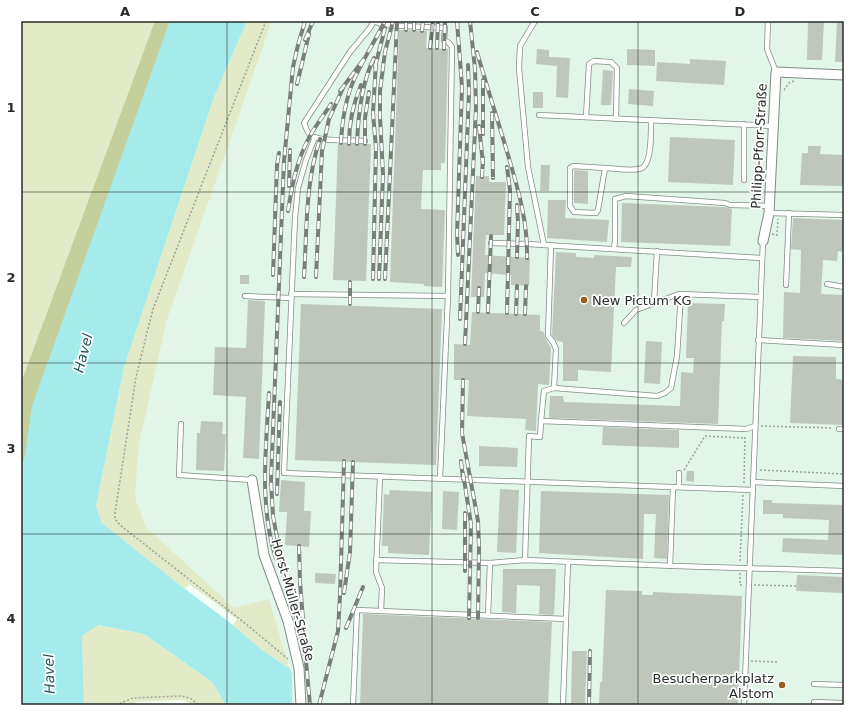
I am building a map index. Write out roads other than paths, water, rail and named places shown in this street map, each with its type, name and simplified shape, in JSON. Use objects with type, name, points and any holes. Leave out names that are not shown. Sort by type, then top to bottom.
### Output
[{"type":"street","name":"Philipp-Pforr-Straße","points":[[763,237],[772,211],[773,126],[776,72],[844,75]]},
{"type":"street","name":"Horst-Müller-Straße","points":[[252,480],[264,555],[288,621],[299,668],[301,705]]},
{"type":"lane","points":[[365,141],[315,138],[310,135],[304,124],[307,117],[350,52],[374,21],[383,25],[445,28],[444,40],[450,43],[452,47],[448,296],[440,478]]},
{"type":"lane","points":[[535,21],[520,46],[519,68],[528,167],[544,245]]},
{"type":"lane","points":[[768,21],[767,49],[776,72]]},
{"type":"lane","points":[[586,117],[589,64],[594,61],[611,62],[617,68],[616,118]]},
{"type":"lane","points":[[539,115],[773,126]]},
{"type":"lane","points":[[605,168],[598,210],[596,213],[574,212],[570,206],[570,168],[573,166],[635,169],[645,166],[649,158],[651,120]]},
{"type":"lane","points":[[744,124],[744,180]]},
{"type":"lane","points":[[315,138],[306,160],[298,188],[295,218],[284,473],[753,490]]},
{"type":"lane","points":[[614,249],[615,199],[626,196],[725,203],[789,214],[844,215]]},
{"type":"lane","points":[[786,285],[789,214]]},
{"type":"lane","points":[[744,705],[763,237]]},
{"type":"lane","points":[[490,243],[551,245],[761,258]]},
{"type":"lane","points":[[551,245],[548,336],[556,349],[554,388]]},
{"type":"lane","points":[[654,302],[657,252]]},
{"type":"lane","points":[[827,284],[844,286]]},
{"type":"lane","points":[[624,323],[636,310],[654,302],[681,294],[760,297]]},
{"type":"lane","points":[[525,560],[529,436],[540,437],[544,391],[554,388],[657,396],[665,393],[671,388],[677,356],[681,294]]},
{"type":"lane","points":[[245,296],[448,296]]},
{"type":"lane","points":[[758,340],[844,345]]},
{"type":"lane","points":[[541,421],[746,429],[755,426]]},
{"type":"lane","points":[[181,424],[179,476],[252,480]]},
{"type":"lane","points":[[679,487],[682,474]]},
{"type":"lane","points":[[380,476],[376,572],[382,588],[381,611]]},
{"type":"lane","points":[[753,482],[844,486]]},
{"type":"lane","points":[[670,566],[673,487]]},
{"type":"lane","points":[[376,560],[490,563],[525,560],[750,569],[844,571]]},
{"type":"lane","points":[[563,705],[568,562]]},
{"type":"lane","points":[[488,615],[490,563]]},
{"type":"lane","points":[[353,705],[357,610],[566,619]]},
{"type":"lane","points":[[814,684],[844,685]]},
{"type":"lane","points":[[814,702],[841,703]]},
{"type":"water","name":"Havel","points":[[170,21],[247,21],[214,97],[124,367],[96,506],[102,523],[233,625],[262,650],[290,669],[292,674],[292,705],[226,705],[212,682],[144,634],[98,625],[82,636],[84,705],[21,705],[21,482],[32,406]]},
{"type":"railway","points":[[305,21],[293,67],[284,161],[271,480],[273,516],[283,569],[301,635],[306,662],[310,705]]},
{"type":"railway","points":[[305,40],[313,21]]},
{"type":"railway","points":[[341,143],[344,112],[350,89],[360,66],[385,21]]},
{"type":"railway","points":[[379,279],[383,174],[380,91],[385,52],[393,21]]},
{"type":"railway","points":[[406,21],[406,30]]},
{"type":"railway","points":[[414,21],[414,30]]},
{"type":"railway","points":[[422,31],[423,21]]},
{"type":"railway","points":[[430,48],[433,21]]},
{"type":"railway","points":[[437,48],[438,21]]},
{"type":"railway","points":[[444,49],[445,21]]},
{"type":"railway","points":[[457,21],[462,87],[457,234],[458,255]]},
{"type":"railway","points":[[465,344],[476,108],[475,69],[470,21]]},
{"type":"railway","points":[[385,279],[397,23]]},
{"type":"railway","points":[[375,67],[385,28]]},
{"type":"railway","points":[[297,84],[309,34]]},
{"type":"railway","points":[[477,52],[519,193],[526,232],[527,258]]},
{"type":"railway","points":[[357,144],[361,100],[366,78],[374,58]]},
{"type":"railway","points":[[340,91],[364,59]]},
{"type":"railway","points":[[373,279],[376,148],[373,113],[376,62]]},
{"type":"railway","points":[[460,319],[469,92],[468,65]]},
{"type":"railway","points":[[483,80],[483,134]]},
{"type":"railway","points":[[349,144],[352,114],[361,85]]},
{"type":"railway","points":[[316,277],[322,151],[329,119],[343,88]]},
{"type":"railway","points":[[365,144],[365,118],[369,92]]},
{"type":"railway","points":[[288,211],[293,182],[305,145],[331,104]]},
{"type":"railway","points":[[492,113],[493,178]]},
{"type":"railway","points":[[479,126],[483,164]]},
{"type":"railway","points":[[304,277],[309,190],[315,156],[320,139]]},
{"type":"railway","points":[[289,186],[290,150]]},
{"type":"railway","points":[[273,275],[277,165],[279,153]]},
{"type":"railway","points":[[482,177],[483,158]]},
{"type":"railway","points":[[507,167],[510,190],[507,313]]},
{"type":"railway","points":[[517,205],[517,257]]},
{"type":"railway","points":[[488,312],[491,236]]},
{"type":"railway","points":[[350,282],[350,304]]},
{"type":"railway","points":[[516,314],[517,286]]},
{"type":"railway","points":[[525,314],[526,286]]},
{"type":"railway","points":[[478,312],[479,288]]},
{"type":"railway","points":[[463,380],[462,433],[478,521],[478,618]]},
{"type":"railway","points":[[269,393],[265,477],[267,518],[276,559]]},
{"type":"railway","points":[[277,494],[280,402]]},
{"type":"railway","points":[[319,705],[338,631],[344,461]]},
{"type":"railway","points":[[461,461],[463,479]]},
{"type":"railway","points":[[344,593],[350,552],[353,462]]},
{"type":"railway","points":[[463,473],[471,524],[469,618]]},
{"type":"railway","points":[[465,513],[465,571]]},
{"type":"railway","points":[[299,546],[304,632]]},
{"type":"railway","points":[[346,628],[363,587]]},
{"type":"railway","points":[[589,705],[590,651]]},
{"type":"place","name":"New Pictum KG","points":[[584,300]]},
{"type":"place","name":"Besucherparkplatz Alstom","points":[[782,685]]}]
